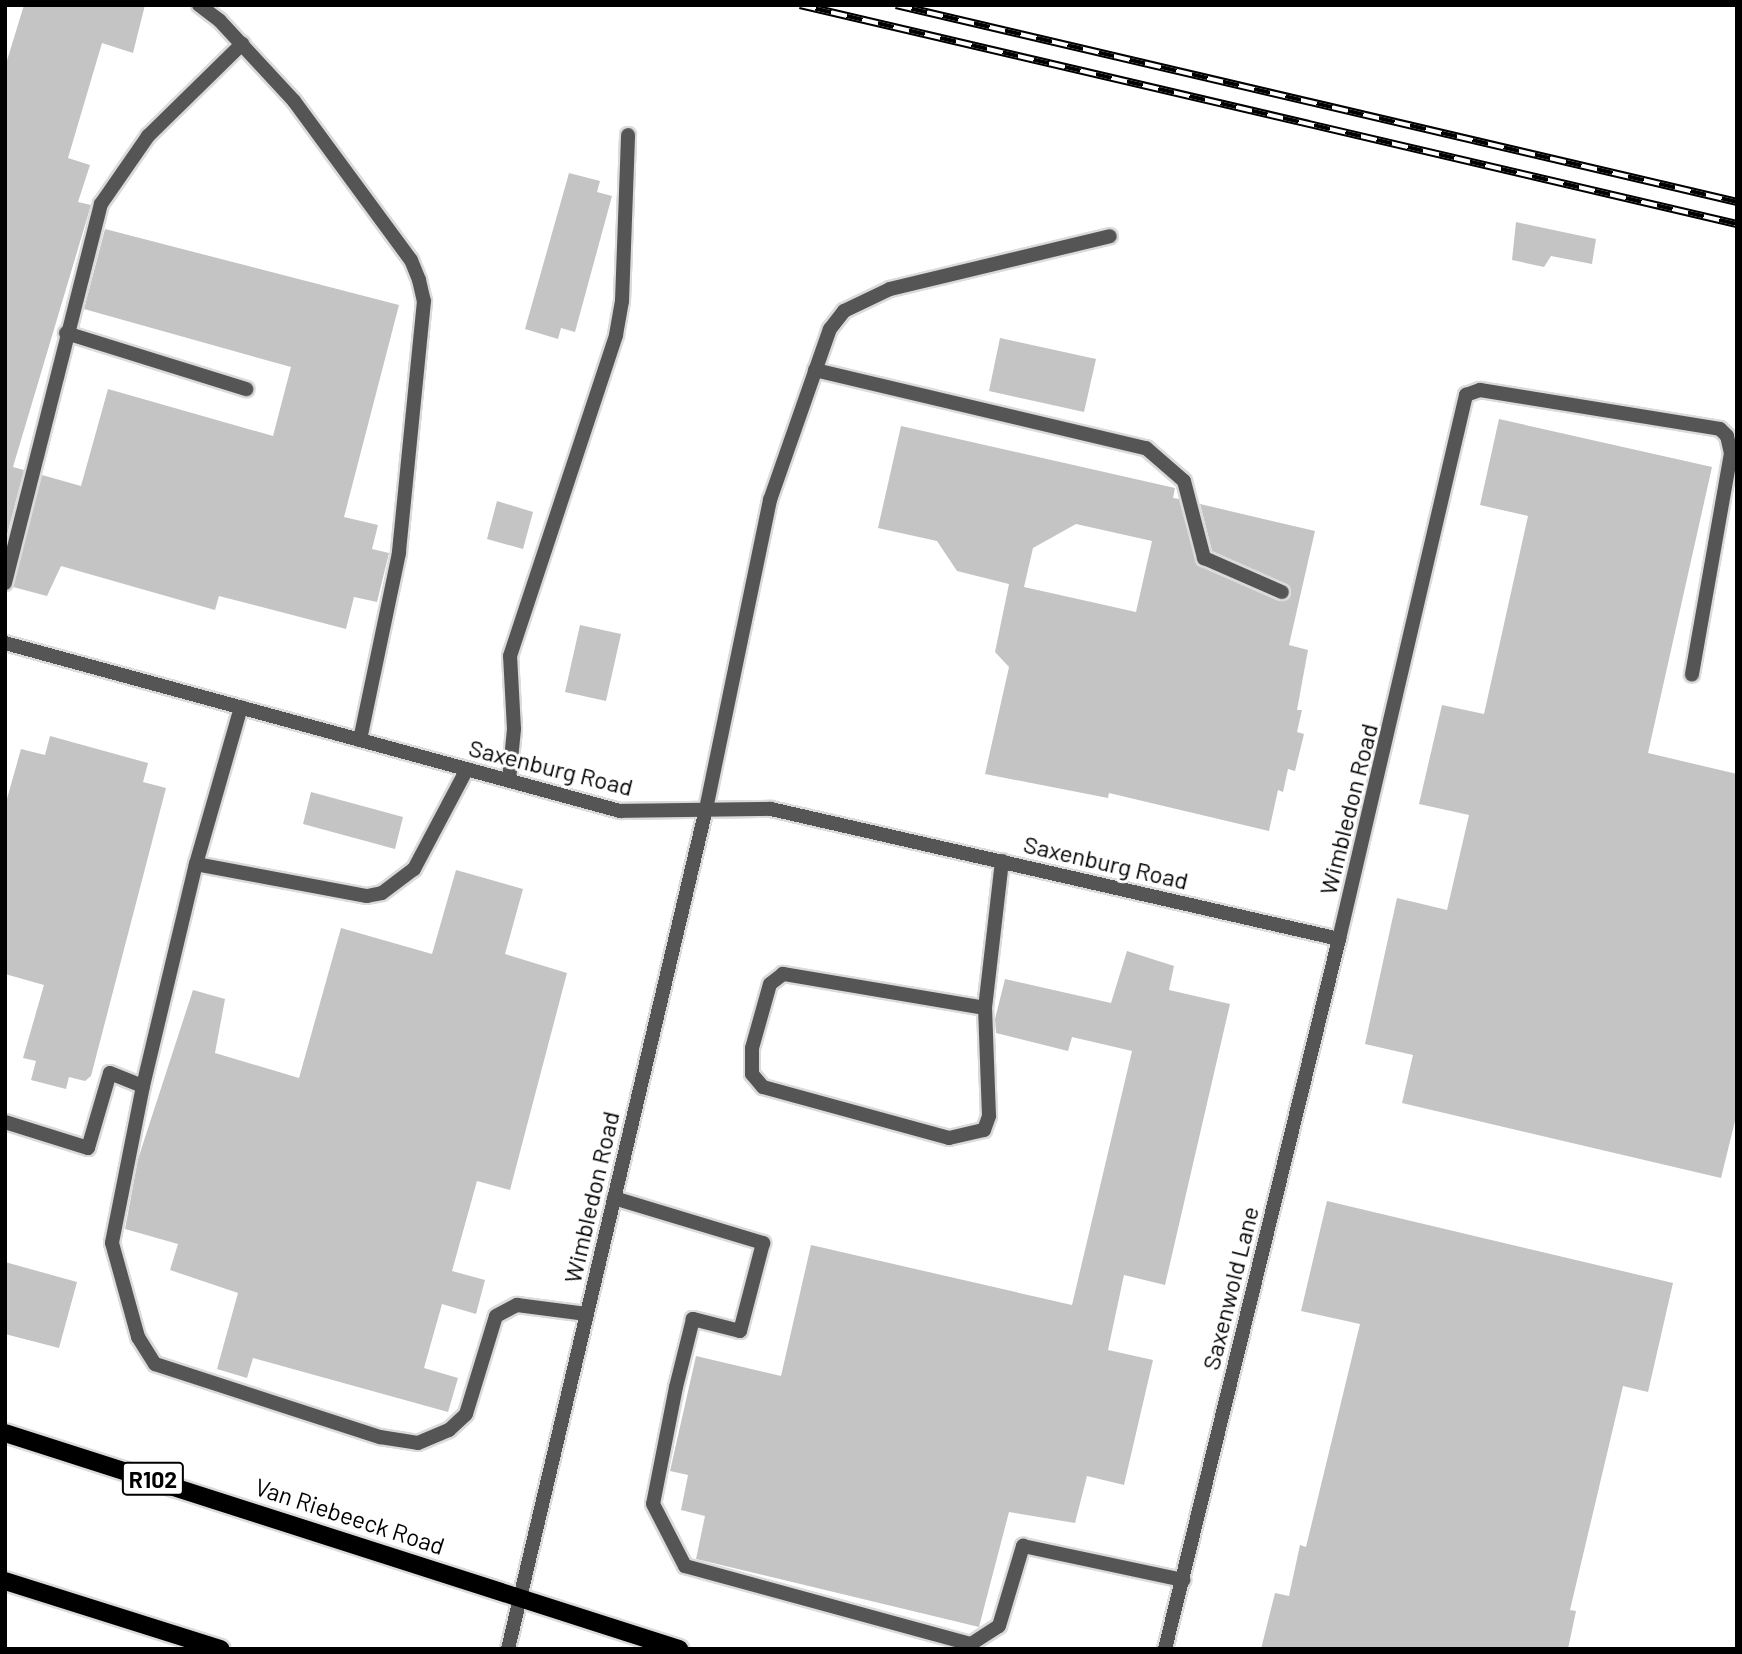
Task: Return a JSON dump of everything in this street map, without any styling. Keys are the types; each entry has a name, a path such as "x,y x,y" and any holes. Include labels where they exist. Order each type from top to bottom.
{"main road":[{"name":"Van Riebeeck Road","path":"5,1433 520,1595 679,1649"},
{"path":"5,1581 221,1649"}],"street":[{"path":"199,5 242,44 294,102 411,260 424,301 399,553 360,740"},
{"path":"5,583 66,333 101,204 148,136 242,44"},
{"path":"509,780 514,729 510,656 616,335 622,301 628,135"},
{"name":"Wimbledon Road","path":"508,1649 706,809 770,500 830,329 844,311 890,289 1110,236"},
{"path":"66,333 246,389"},
{"path":"816,370 1153,451 1184,481 1205,558 1282,593"},
{"name":"Wimbledon Road","path":"1339,939 1400,690 1461,404 1480,390 1720,429 1727,436 1731,453 1692,675"},
{"name":"Saxenburg Road","path":"5,643 620,811 771,809 1339,939"},
{"path":"241,707 196,864 143,1086 112,1243 138,1336 155,1364 408,1443 449,1430 466,1414 496,1316 517,1305 586,1314"},
{"path":"196,864 367,896 382,893 414,869 467,769"},
{"path":"985,1007 783,974 770,984 752,1048 752,1074 763,1087 949,1138 977,1135 989,1116 985,1007 1002,861"},
{"name":"Saxenwold Lane","path":"1166,1649 1339,939"},
{"path":"5,1122 88,1148 110,1073 143,1086"},
{"path":"614,1198 763,1242 740,1331 693,1319 676,1387 653,1504 685,1566 971,1644 999,1626 1023,1546 1182,1580"}],"building":[{"path":"24,5 145,5 133,53 102,43 68,158 90,165 78,202 91,205 13,467 24,470 5,543 5,67"},
{"path":"569,173 600,181 597,192 612,196 575,332 561,328 558,339 525,329"},
{"path":"1516,222 1596,239 1592,264 1551,256 1544,267 1512,260"},
{"path":"105,229 399,305 344,517 378,525 372,549 389,553 377,602 354,597 346,629 219,596 215,610 61,566 47,596 13,587 42,475 81,486 108,389 273,436 291,367 84,309"},
{"path":"1000,338 1096,359 1084,412 989,391"},
{"path":"1499,419 1712,467 1648,753 1737,774 1737,1113 1721,1178 1402,1103 1413,1055 1365,1044 1397,898 1447,910 1469,815 1419,804 1442,705 1484,714 1528,516 1480,505"},
{"path":"901,426 1175,488 1173,498 1179,499 1197,565 1279,601 1291,595 1286,584 1212,551 1200,504 1315,531 1289,645 1308,650 1297,710 1302,710 1297,732 1304,734 1295,771 1288,769 1283,792 1278,790 1269,831 1109,793 1108,798 985,774 1009,667 995,652 1009,584 957,571 937,541 878,528","holes":["1076,524 1152,541 1136,612 1024,587 1033,548"]},
{"path":"497,501 533,512 523,549 487,539"},
{"path":"580,625 621,634 606,701 565,692"},
{"path":"50,736 148,763 143,782 166,788 91,1076 85,1081 69,1077 66,1089 31,1080 36,1061 23,1058 44,985 5,974 5,806 21,749 45,755"},
{"path":"311,792 403,817 395,849 303,824"},
{"path":"456,870 523,889 505,954 567,973 510,1190 477,1181 452,1271 485,1280 476,1314 442,1304 424,1368 458,1378 448,1412 253,1358 247,1378 217,1369 238,1293 170,1270 178,1244 125,1229 138,1159 193,990 225,999 215,1053 299,1078 341,928 432,954"},
{"path":"1127,951 1174,966 1169,990 1230,1004 1165,1285 1124,1275 1108,1350 1153,1360 1124,1485 1087,1476 1075,1523 1009,1512 979,1627 696,1559 705,1516 681,1510 688,1475 670,1471 696,1356 781,1376 811,1245 1072,1305 1132,1051 1072,1037 1068,1051 996,1033 995,1019 1005,979 1111,1003"},
{"path":"1327,1201 1673,1283 1648,1392 1623,1386 1570,1610 1576,1611 1568,1649 1261,1649 1275,1593 1289,1596 1300,1545 1306,1547 1360,1324 1301,1311"},
{"path":"5,1262 77,1282 59,1348 5,1334"}],"railway":[{"path":"800,5 1737,224"},
{"path":"896,5 1737,202"}]}
